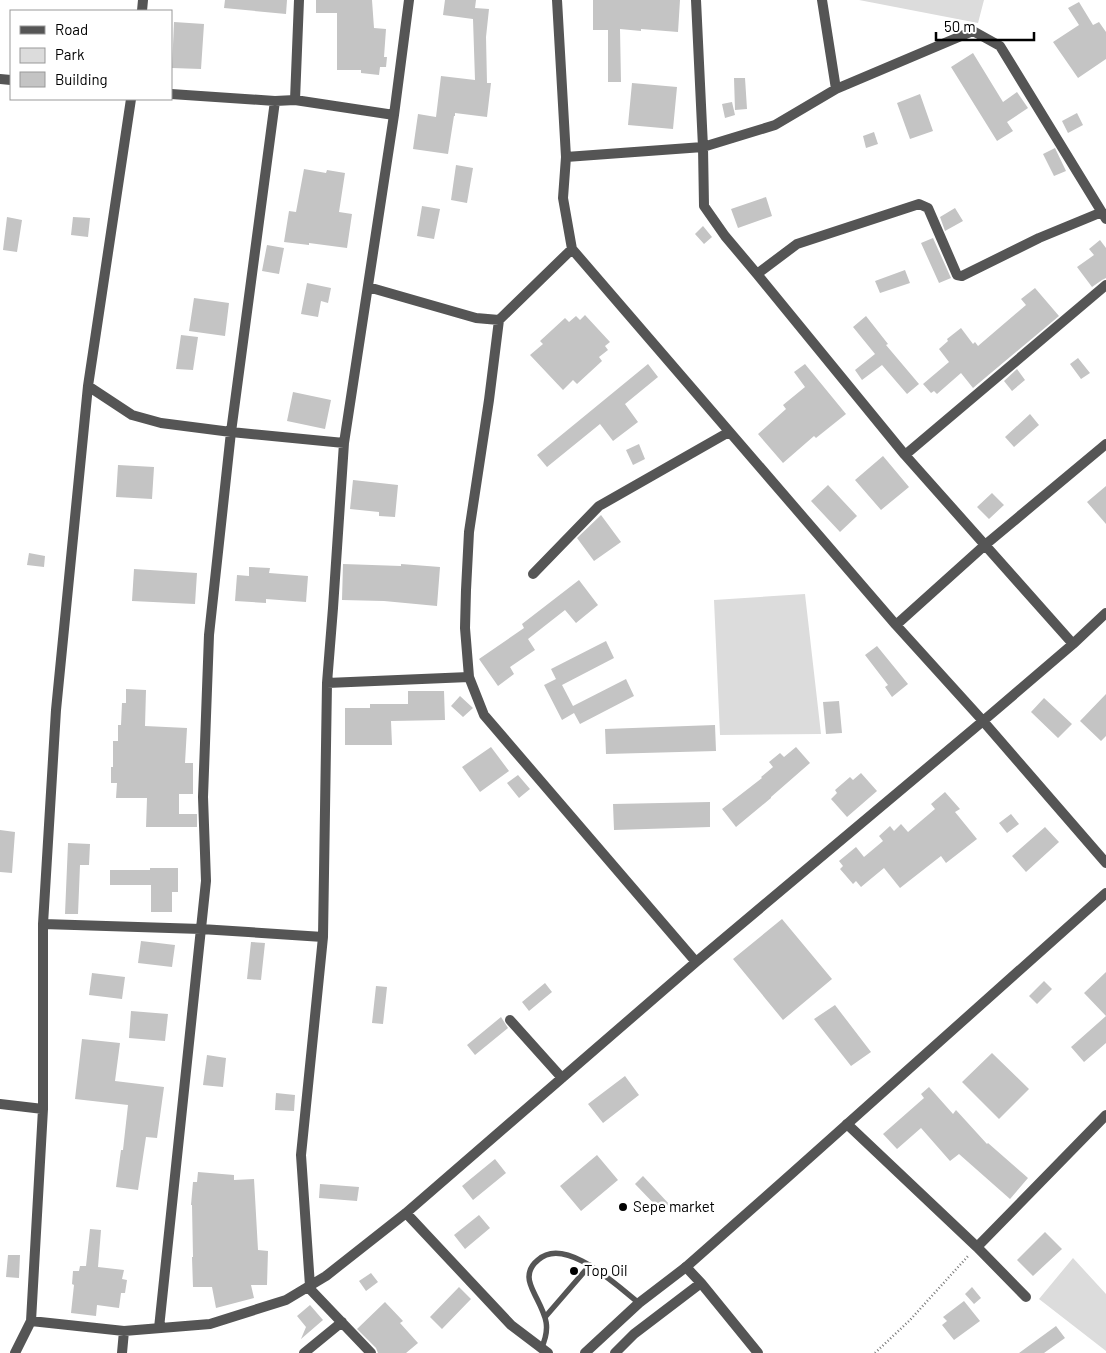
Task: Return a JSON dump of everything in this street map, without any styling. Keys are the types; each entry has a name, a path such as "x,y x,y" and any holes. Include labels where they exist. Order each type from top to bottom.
{"street":[{"path":"296,100 299,0"},
{"path":"371,1353 309,1286 301,1155 323,937 327,683 334,608 344,443 394,115 409,0"},
{"path":"557,0 566,157 563,198 572,249 896,626 983,721 1106,862"},
{"path":"696,0 704,206 724,236 905,455 1072,644"},
{"path":"822,0 836,89"},
{"path":"566,157 702,147 775,125 836,89 973,31 1000,46 1104,215 1039,238 962,276 956,274 928,208 919,204 796,244 757,274"},
{"path":"172,94 275,101 296,100 394,115"},
{"path":"15,1353 31,1321 43,1109 43,924 56,710 88,386 131,100"},
{"path":"159,1328 206,882 203,797 209,635 231,432 275,101"},
{"path":"572,249 499,320 469,532 465,628 469,677 484,715 696,962"},
{"path":"905,455 1106,285"},
{"path":"368,287 476,318 499,320"},
{"path":"88,386 132,415 161,422 231,432 344,443"},
{"path":"533,574 599,506 729,432"},
{"path":"896,626 985,545 1106,444"},
{"path":"31,1321 124,1331 210,1324 286,1300 326,1276 406,1213 696,962 983,721 1106,613"},
{"path":"327,683 469,677"},
{"path":"585,1353 639,1303 686,1267 1106,893"},
{"path":"43,924 201,929 323,937"},
{"path":"510,1020 562,1078"},
{"path":"0,1104 43,1109"},
{"path":"977,1247 1106,1115"},
{"path":"847,1124 977,1247 1026,1297"},
{"path":"406,1213 511,1325 544,1351"},
{"path":"686,1267 758,1353"},
{"path":"615,1353 634,1334 701,1283"},
{"path":"304,1353 342,1322"},
{"path":"122,1353 124,1331"}],"lane":[{"path":"544,1351 547,1326 546,1316 533,1291 529,1278 531,1268 544,1255 558,1253 576,1257 590,1265 639,1303"},
{"path":"546,1316 590,1265"}],"path":[{"path":"875,1353 910,1320 977,1247"}],"green space":[{"path":"859,0 984,0 978,23"},
{"path":"805,594 821,734 720,735 714,600"},
{"path":"1073,1258 1106,1294 1106,1351 1039,1299"}],"building":[{"path":"225,0 287,0 286,14 224,8"},
{"path":"316,0 372,0 374,28 386,29 384,57 387,57 386,67 380,67 379,75 361,73 361,70 337,70 337,13 316,13"},
{"path":"445,0 476,0 475,8 489,9 486,37 487,83 491,83 487,117 455,113 448,154 413,149 418,114 436,117 441,76 475,80 473,19 443,15"},
{"path":"593,0 680,0 678,32 620,29 621,82 608,82 608,30 593,30"},
{"path":"1079,2 1093,25 1099,22 1106,32 1106,59 1078,78 1053,42 1079,25 1068,8"},
{"path":"174,22 204,24 201,69 172,68"},
{"path":"973,53 1003,102 1017,92 1028,108 1007,122 1013,131 997,141 951,67"},
{"path":"734,78 745,78 747,109 735,110"},
{"path":"632,83 677,87 673,129 628,125"},
{"path":"920,94 933,131 910,139 897,103"},
{"path":"732,102 735,115 725,118 722,104"},
{"path":"1077,113 1083,125 1068,133 1062,121"},
{"path":"874,132 878,144 866,148 863,136"},
{"path":"1055,148 1066,171 1054,176 1043,154"},
{"path":"456,165 473,168 467,203 451,200"},
{"path":"304,169 326,173 327,170 345,173 339,212 352,214 347,248 284,242 289,211 296,212"},
{"path":"766,197 772,216 738,228 731,209"},
{"path":"422,206 440,209 434,239 417,236"},
{"path":"955,208 963,221 945,231 940,217"},
{"path":"7,217 22,220 17,252 3,250"},
{"path":"73,217 90,218 88,237 71,235"},
{"path":"703,226 712,237 704,244 695,234"},
{"path":"933,238 951,278 939,283 921,243"},
{"path":"1100,240 1106,248 1106,278 1092,287 1077,267 1094,255 1089,249"},
{"path":"267,245 284,248 279,274 262,271"},
{"path":"905,270 910,283 880,293 875,281"},
{"path":"307,283 331,288 328,303 321,301 318,317 301,314"},
{"path":"1035,288 1059,316 973,388 961,373 937,394 934,391 931,393 923,384 949,362 939,349 948,341 947,339 961,328 973,344 975,342 978,346 1026,305 1021,299"},
{"path":"194,298 229,303 225,336 189,331"},
{"path":"585,315 610,342 605,346 608,350 599,357 602,361 577,384 573,380 563,390 530,355 543,344 540,341 565,318 569,322 576,316 580,320"},
{"path":"866,316 888,344 886,345 919,384 907,394 882,365 862,380 855,370 875,354 853,327"},
{"path":"181,335 198,337 193,370 176,369"},
{"path":"1078,358 1090,373 1081,379 1070,364"},
{"path":"648,364 658,377 625,404 638,422 613,441 600,424 547,467 537,455"},
{"path":"805,364 846,414 816,438 814,436 783,463 758,434 786,409 783,405 805,387 794,372"},
{"path":"1017,369 1025,380 1012,391 1004,381"},
{"path":"293,392 331,400 325,429 287,421"},
{"path":"1030,414 1039,425 1014,447 1005,437"},
{"path":"639,444 645,459 633,465 626,450"},
{"path":"883,456 909,487 881,510 855,480"},
{"path":"118,465 154,467 152,499 116,497"},
{"path":"353,480 398,485 395,517 379,516 379,512 350,509"},
{"path":"828,485 857,516 840,532 811,501"},
{"path":"1106,486 1106,524 1087,502"},
{"path":"992,493 1004,505 989,519 977,507"},
{"path":"601,515 621,542 594,561 577,538"},
{"path":"29,553 45,556 44,567 27,565"},
{"path":"343,564 401,566 401,564 440,567 437,606 384,601 342,600"},
{"path":"249,567 270,568 269,573 308,576 306,602 266,599 266,603 235,601 237,575 249,576"},
{"path":"134,569 197,573 195,604 132,601"},
{"path":"579,580 598,605 576,623 565,610 528,639 535,650 510,667 514,674 498,686 479,659 524,628 522,624"},
{"path":"606,641 614,658 562,685 573,706 626,679 634,696 580,724 574,713 562,720 544,685 556,679 551,669"},
{"path":"877,646 908,684 892,697 885,687 888,685 865,655"},
{"path":"126,689 146,690 145,726 187,728 185,763 193,763 193,794 179,794 179,814 197,814 197,827 146,827 147,798 116,798 117,783 111,783 113,741 118,741 118,725 121,725 122,703 126,703"},
{"path":"408,691 444,691 445,720 391,721 392,745 345,745 345,708 370,708 370,704 408,704"},
{"path":"1106,694 1106,736 1101,741 1080,721"},
{"path":"460,696 473,708 463,717 451,706"},
{"path":"1044,698 1072,724 1058,738 1031,712"},
{"path":"839,701 842,733 826,734 823,702"},
{"path":"715,725 716,751 606,754 605,729"},
{"path":"491,747 509,771 480,792 462,767"},
{"path":"796,747 810,763 736,827 722,809 773,767 769,762 780,753 784,757"},
{"path":"861,773 877,791 847,817 831,799 837,793 835,790 850,777 853,780"},
{"path":"518,775 530,789 519,798 507,783"},
{"path":"945,792 960,809 955,812 977,839 946,863 941,856 900,888 884,868 861,887 856,881 853,884 840,869 843,866 839,861 856,847 864,857 883,841 879,836 890,826 894,831 901,824 908,832 935,809 931,804"},
{"path":"710,802 710,827 614,830 613,804"},
{"path":"1011,814 1019,824 1007,833 999,823"},
{"path":"1045,827 1059,842 1026,872 1012,856"},
{"path":"0,830 15,832 12,873 0,872"},
{"path":"68,843 90,844 89,865 80,865 78,914 65,914"},
{"path":"150,868 178,868 178,892 172,892 172,912 151,912 151,885 110,885 110,870 150,870"},
{"path":"782,919 832,979 783,1020 733,959"},
{"path":"141,941 175,945 172,967 138,963"},
{"path":"251,942 265,943 261,980 247,979"},
{"path":"1106,972 1106,1016 1084,993"},
{"path":"92,973 125,977 122,999 89,995"},
{"path":"1044,981 1052,989 1037,1004 1029,996"},
{"path":"545,983 552,992 529,1011 522,1002"},
{"path":"376,986 387,987 383,1024 372,1023"},
{"path":"835,1005 871,1052 851,1066 814,1019"},
{"path":"131,1011 168,1014 165,1041 129,1038"},
{"path":"1106,1016 1106,1043 1084,1062 1071,1047"},
{"path":"501,1017 508,1028 475,1055 467,1045"},
{"path":"82,1039 120,1043 115,1081 164,1087 157,1138 146,1137 138,1190 116,1187 121,1150 123,1150 128,1105 75,1099"},
{"path":"992,1053 1029,1089 999,1119 962,1082"},
{"path":"207,1055 226,1058 223,1087 203,1085"},
{"path":"625,1076 639,1095 603,1123 588,1104"},
{"path":"929,1087 953,1114 956,1110 987,1144 1028,1178 1010,1199 959,1154 950,1161 921,1128 897,1149 883,1134 924,1098 921,1094"},
{"path":"276,1093 295,1095 294,1111 275,1110"},
{"path":"597,1155 618,1180 581,1211 560,1186"},
{"path":"495,1159 506,1173 473,1200 462,1186"},
{"path":"198,1172 234,1175 234,1180 254,1179 258,1250 268,1251 267,1285 251,1285 254,1298 216,1308 212,1287 193,1287 191,1205 193,1182 197,1182"},
{"path":"643,1176 669,1204 661,1211 635,1184"},
{"path":"320,1184 359,1187 357,1201 319,1198"},
{"path":"479,1215 490,1228 465,1249 454,1235"},
{"path":"90,1229 101,1230 98,1267 124,1270 122,1279 127,1280 125,1293 121,1293 119,1308 97,1305 96,1316 71,1313 74,1285 72,1284 73,1271 79,1271 80,1266 86,1266"},
{"path":"1045,1232 1062,1249 1033,1276 1017,1260"},
{"path":"8,1255 20,1255 19,1278 6,1277"},
{"path":"371,1273 378,1282 366,1291 359,1281"},
{"path":"459,1287 471,1299 442,1329 430,1317"},
{"path":"972,1287 981,1298 974,1304 965,1294"},
{"path":"964,1301 980,1321 954,1340 942,1325 947,1321 943,1317"},
{"path":"385,1302 403,1321 400,1323 418,1343 406,1353 378,1353 376,1348 357,1329"},
{"path":"310,1305 323,1320 301,1339 306,1327 297,1316"},
{"path":"1056,1326 1065,1338 1044,1353 1019,1353"}],"place":[{"name":"Sepe market","path":"623,1207"},
{"name":"Top Oil","path":"574,1271"}]}
